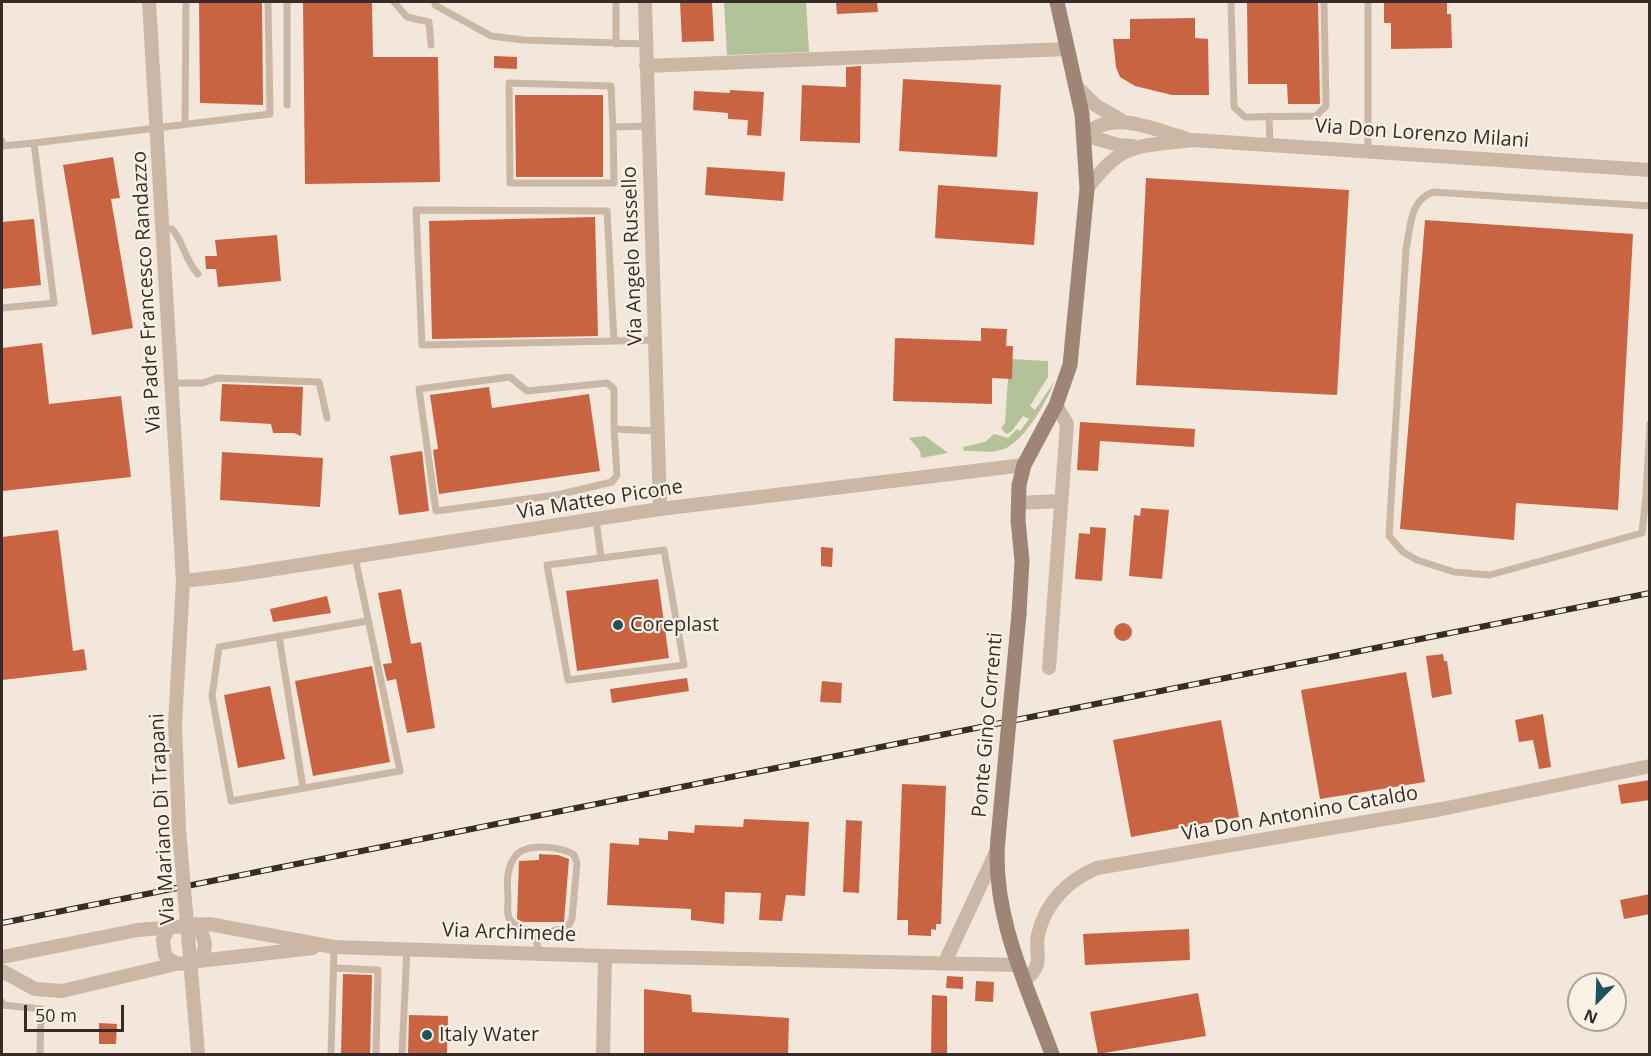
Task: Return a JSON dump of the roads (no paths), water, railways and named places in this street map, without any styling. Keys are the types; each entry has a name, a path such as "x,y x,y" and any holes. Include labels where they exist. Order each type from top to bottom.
{"street":[{"name":"Via Padre Francesco Randazzo","path":"149,2 183,580"},
{"name":"Via Angelo Russello","path":"645,2 660,509"},
{"path":"1057,2 1078,88 1084,135 1087,189 1070,365 1056,405 1024,465 1018,502 1061,501"},
{"path":"646,66 1067,49"},
{"path":"1078,88 1110,116 1192,140"},
{"path":"1084,135 1096,124 1108,121 1125,122"},
{"path":"1084,135 1118,145 1138,147 1192,140"},
{"name":"Via Don Lorenzo Milani","path":"1192,140 1650,170"},
{"path":"1087,189 1109,160 1138,147"},
{"path":"1049,668 1067,424 1056,405"},
{"name":"Via Matteo Picone","path":"183,580 355,557 660,509 1024,465"},
{"name":"Ponte Gino Correnti","path":"998,845 1019,614 1022,561 1018,502"},
{"name":"Via Mariano Di Trapani","path":"183,580 175,724 179,830 198,1048"},
{"name":"Via Don Antonino Cataldo","path":"1025,980 1035,971 1039,961 1038,936 1047,908 1081,875 1098,868 1442,809 1650,766"},
{"path":"944,964 998,845"},
{"path":"998,845 999,892 1005,924 1052,1054"},
{"path":"196,924 205,940 204,955 199,960"},
{"name":"Via Archimede","path":"2,957 144,929 196,924 231,927 334,947 605,956 1019,965"},
{"path":"166,959 162,940 169,926"},
{"path":"144,929 166,959"},
{"path":"2,971 35,989 62,991 166,959 199,960 334,947"},
{"path":"603,1054 605,956"}],"lane":[{"path":"185,123 186,2"},
{"path":"2,141 2,146 34,143 156,126 270,114 268,2"},
{"path":"287,2 287,105"},
{"path":"394,2 407,16 429,22 430,45"},
{"path":"435,2 435,5 491,36 646,44"},
{"path":"616,2 616,44"},
{"path":"1231,2 1234,107 1245,117 1316,116 1326,106 1324,2"},
{"path":"1368,2 1368,152"},
{"path":"509,83 611,86 613,127 614,183 510,183 509,83"},
{"path":"1269,116 1270,145"},
{"path":"613,127 648,126"},
{"path":"2,308 54,303 34,143"},
{"path":"1650,206 1433,192 1422,196 1415,204 1406,249 1389,536 1403,552 1417,560 1454,572 1490,575 1642,533 1648,496 1650,424"},
{"path":"614,341 607,211 416,210 422,345 614,341 655,339"},
{"path":"162,228 172,229 177,234 188,264 198,274"},
{"path":"510,377 527,391 607,383 614,389 614,429 617,476 612,482 557,495 436,511 419,389 510,377"},
{"path":"172,383 203,383 217,378 319,382 327,418"},
{"path":"614,429 658,431"},
{"path":"596,519 601,558"},
{"path":"664,550 684,665 568,680 547,565 601,558 664,550"},
{"path":"355,557 400,771 231,801 212,696 219,647 367,621"},
{"path":"279,636 303,788"},
{"path":"538,935 568,927 572,919 577,863 574,855 566,850 540,847 523,851 515,855 510,865 507,879 508,917 517,926 536,932 538,953"},
{"path":"331,1054 334,947"},
{"path":"402,1054 407,950"},
{"path":"334,968 378,970 376,1054"},
{"path":"2,1002 3,1005 41,1009 40,1054"}],"railway":[{"path":"2,923 1650,593"}],"place":[{"name":"Coreplast","path":"618,625"},
{"name":"Italy Water","path":"427,1035"}]}
